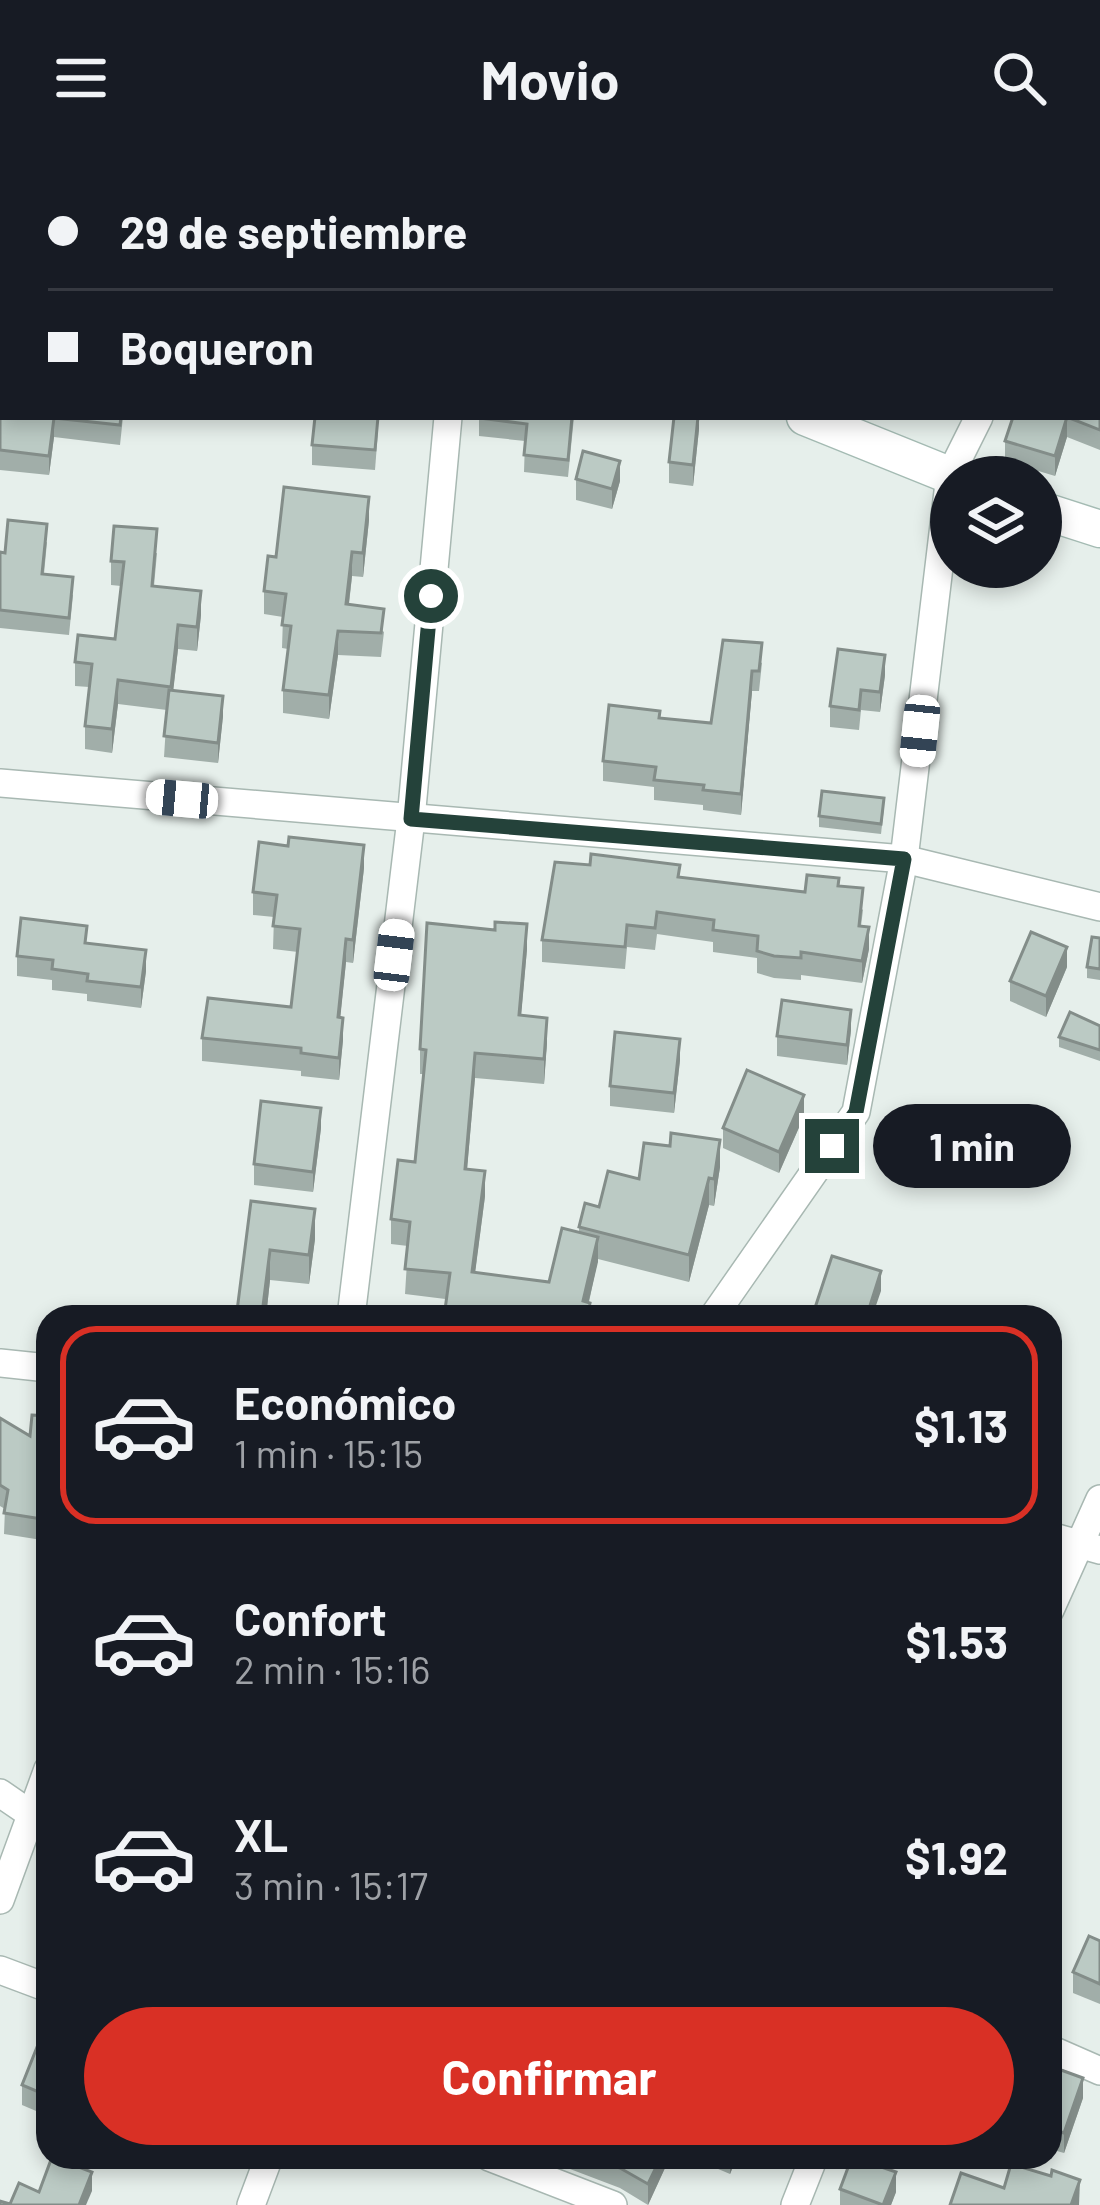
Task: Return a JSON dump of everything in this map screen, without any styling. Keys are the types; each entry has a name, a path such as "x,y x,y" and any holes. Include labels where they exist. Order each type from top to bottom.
{"street":[{"path":"351,1305 411,819 448,420"},
{"path":"812,420 930,467"},
{"path":"961,456 978,420"},
{"path":"1062,517 1100,529"},
{"path":"721,1305 856,1112 904,859 938,588"},
{"path":"0,783 904,859 1100,907"},
{"path":"0,1363 36,1367"},
{"path":"1062,1591 1090,1547 1100,1499"},
{"path":"0,1793 29,1814"},
{"path":"0,1900 36,1797"},
{"path":"0,1970 36,1984"},
{"path":"1062,2054 1100,2071"},
{"path":"251,2205 264,2169"},
{"path":"520,2169 613,2205"},
{"path":"795,2205 809,2169"}],"building":[{"path":"0,420 54,420 49,456 0,450"},
{"path":"73,420 121,420 120,425"},
{"path":"315,420 378,420 375,450 312,445"},
{"path":"495,420 572,420 568,460 524,455 527,424"},
{"path":"674,420 698,420 693,465 669,462"},
{"path":"1012,420 1066,420 1055,456 1005,441"},
{"path":"1075,420 1100,420 1100,430"},
{"path":"583,451 620,461 612,489 576,479"},
{"path":"284,487 369,497 363,553 352,552 346,604 384,609 381,633 338,631 329,695 283,690 291,626 282,625 286,594 264,591 268,556 276,557"},
{"path":"8,520 47,524 42,574 73,577 69,618 0,610 0,552 5,553"},
{"path":"114,526 157,529 152,586 201,591 197,627 178,625 171,687 118,680 112,729 85,726 92,664 75,662 78,635 115,639 124,562 111,561"},
{"path":"723,640 762,643 759,671 752,671 741,794 654,780 656,767 603,761 609,705 660,711 659,718 711,723"},
{"path":"838,649 885,655 880,692 861,690 859,710 830,706"},
{"path":"169,690 223,696 218,743 164,736"},
{"path":"822,791 884,798 881,824 819,816"},
{"path":"289,837 364,845 353,940 346,939 339,1058 301,1053 301,1048 202,1038 208,998 291,1007 300,929 273,926 277,895 253,892 259,842 288,846"},
{"path":"591,854 680,865 678,877 805,892 807,875 839,878 838,886 863,888 859,926 869,927 862,961 801,952 801,958 774,956 757,951 758,936 713,930 714,920 657,912 655,928 627,925 625,947 542,940 555,862 590,865"},
{"path":"21,918 87,926 85,943 146,950 141,987 87,981 88,974 52,969 53,960 17,956"},
{"path":"495,922 527,924 519,1015 547,1018 544,1059 475,1053 465,1169 485,1171 472,1272 549,1282 562,1228 598,1237 583,1301 590,1305 446,1305 450,1273 405,1269 410,1222 391,1219 398,1160 415,1162 426,1050 420,1049 427,923 495,930"},
{"path":"1031,932 1067,947 1046,996 1010,981"},
{"path":"1092,937 1100,938 1100,969 1087,967"},
{"path":"782,1000 851,1010 847,1045 777,1036"},
{"path":"1070,1012 1100,1026 1100,1050 1059,1037"},
{"path":"615,1032 680,1039 674,1093 610,1086"},
{"path":"747,1070 804,1095 779,1152 723,1128"},
{"path":"261,1101 321,1108 313,1172 254,1164"},
{"path":"671,1133 720,1140 714,1179 709,1178 689,1255 579,1227 585,1203 599,1207 608,1171 639,1179 644,1143 670,1146"},
{"path":"251,1201 315,1209 309,1255 270,1250 263,1305 238,1305"},
{"path":"832,1256 881,1271 870,1305 816,1305"},
{"path":"32,1415 36,1415 36,1518 4,1513 8,1490 0,1485 0,1418 30,1436"},
{"path":"1089,1936 1100,1941 1100,1984 1073,1972"},
{"path":"36,2050 36,2091 22,2085"},
{"path":"1062,2070 1083,2078 1062,2132"},
{"path":"48,2169 92,2172 79,2205 0,2205 0,2201 10,2204 19,2183 39,2192"},
{"path":"622,2169 655,2169 648,2184"},
{"path":"848,2169 896,2172 883,2205 840,2189"},
{"path":"1010,2169 1051,2176 1052,2170 1080,2180 1071,2205 950,2205 961,2173 1004,2188"}],"route":[{"path":"431,596 411,819 904,859 856,1112 832,1146"}]}
